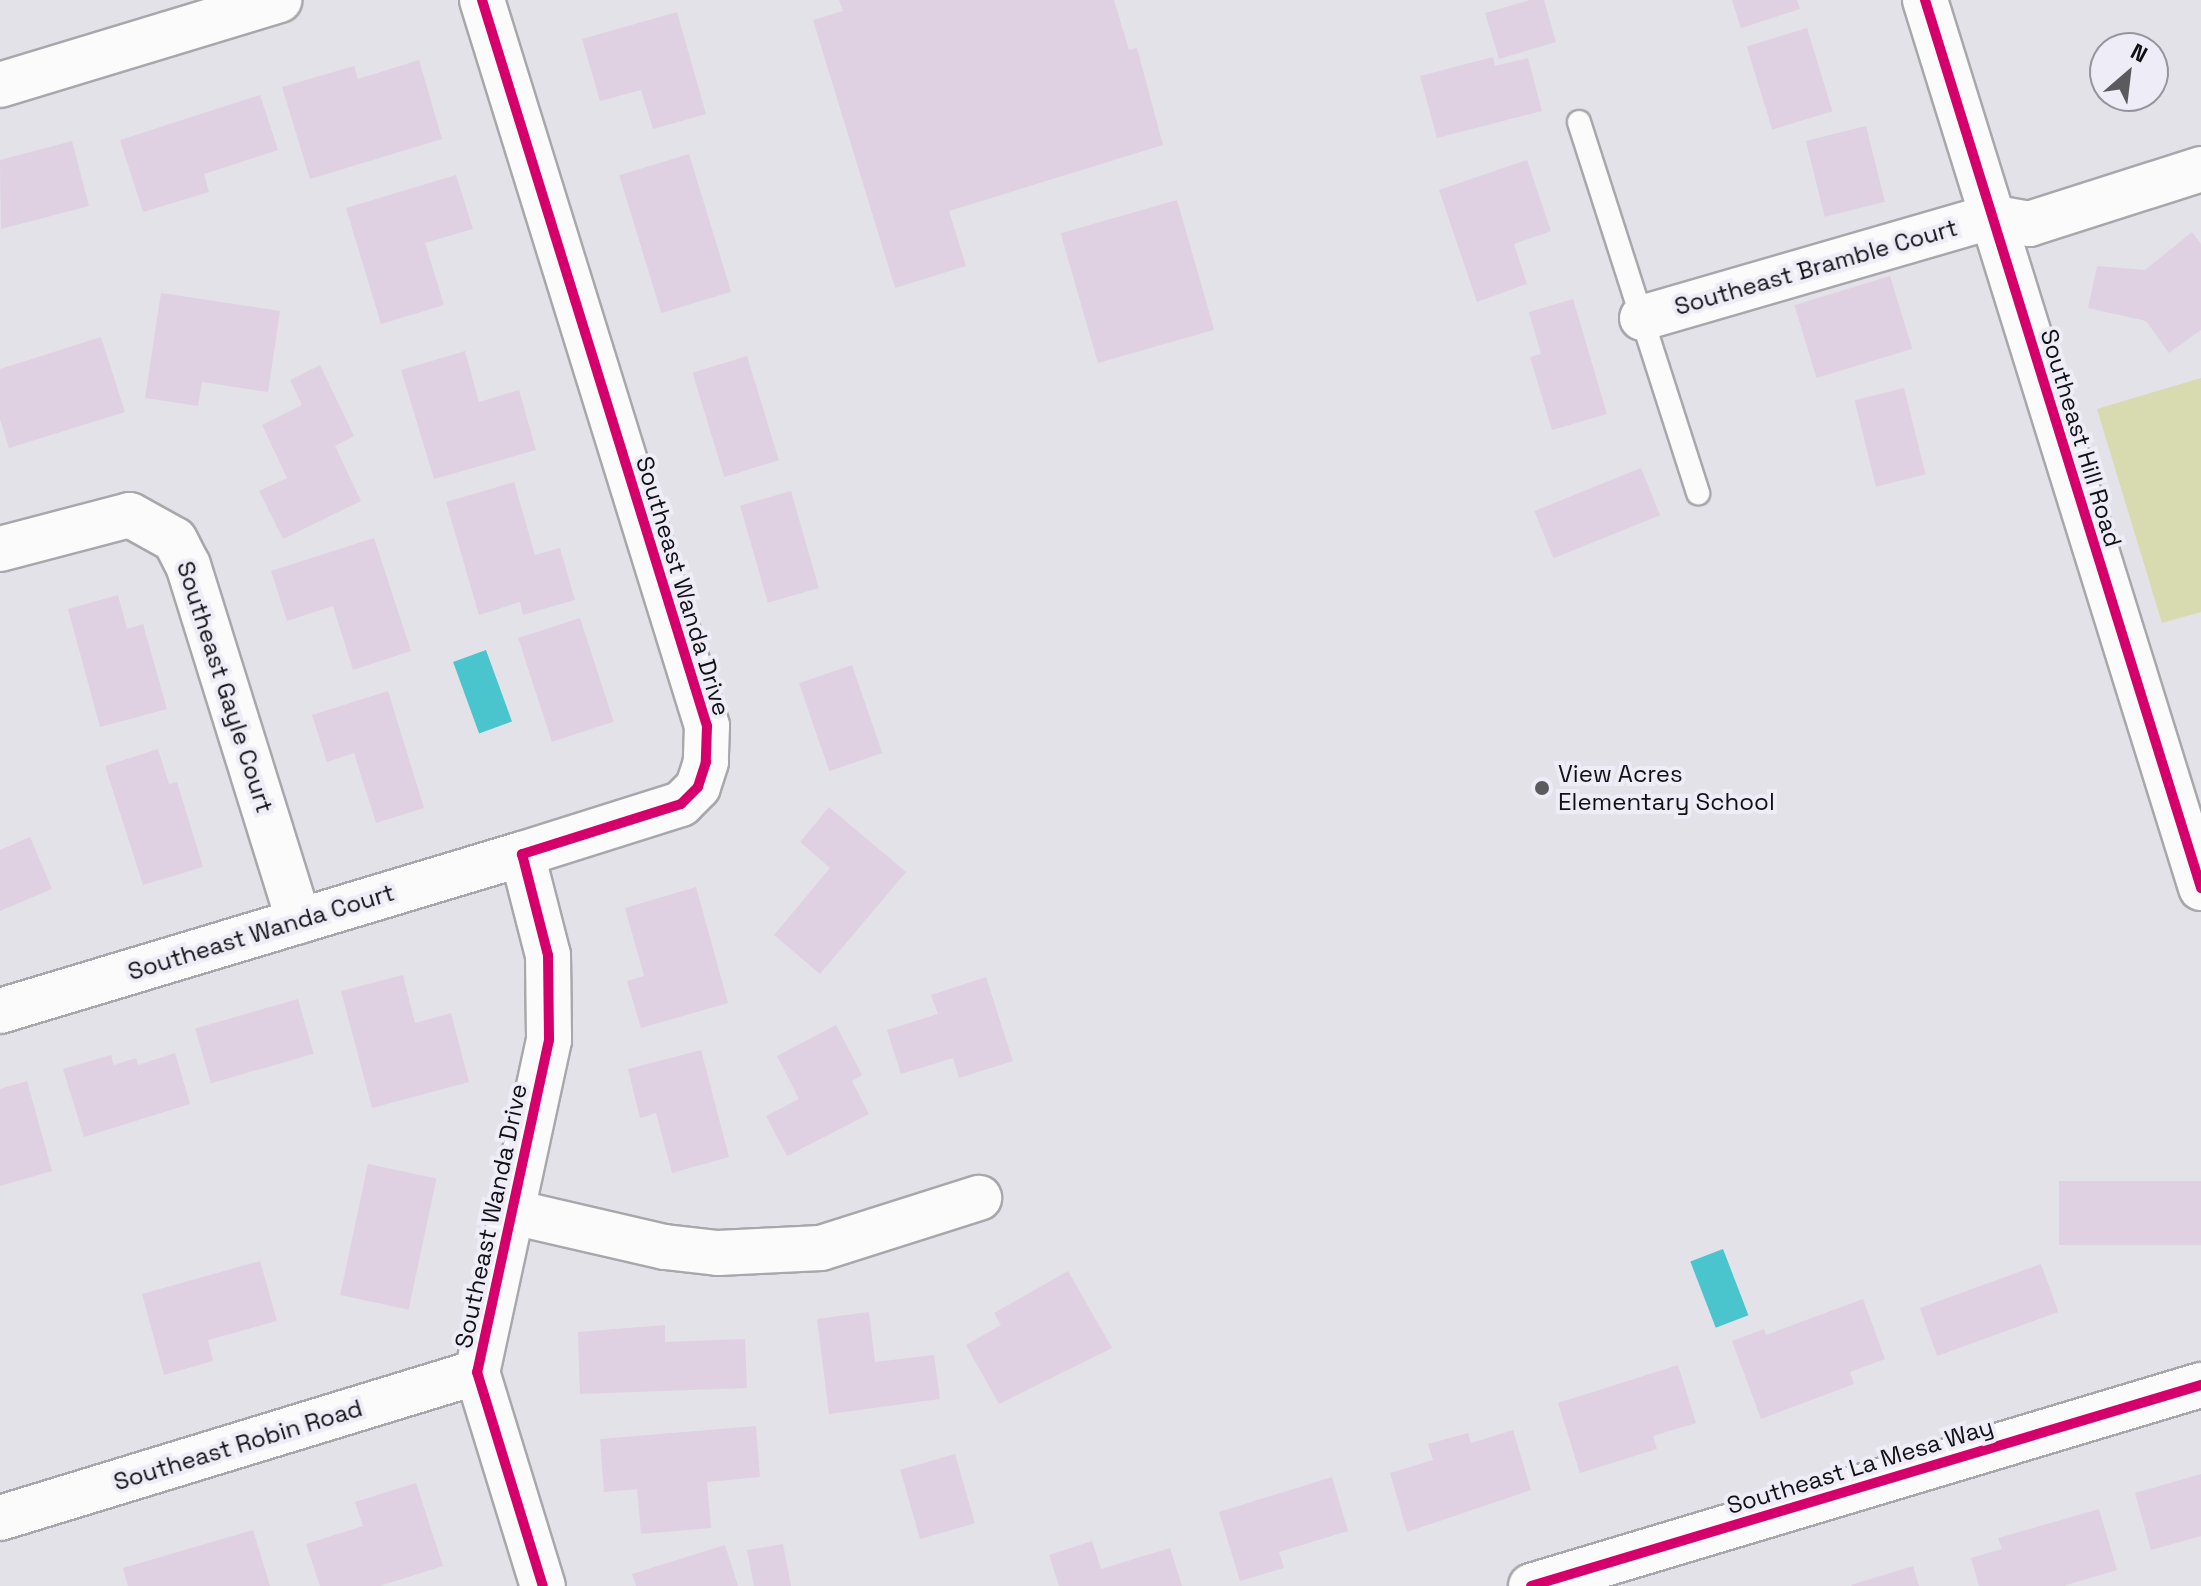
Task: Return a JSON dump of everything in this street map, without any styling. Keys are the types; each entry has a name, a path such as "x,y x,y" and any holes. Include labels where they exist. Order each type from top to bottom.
{"street":[{"path":"0,85 279,0"},
{"name":"Southeast Wanda Drive","path":"482,0 707,726 706,762 698,787 681,804 522,854 539,912 552,999 537,1106 477,1372 543,1586"},
{"name":"Southeast Hill Road","path":"1925,0 1990,217 2199,871"},
{"path":"1990,217 2029,224 2201,169"},
{"name":"Southeast Bramble Court","path":"1642,318 1990,217"},
{"name":"Southeast Gayle Court","path":"0,549 130,515 175,540 188,565 299,921"},
{"name":"Southeast Wanda Court","path":"0,1011 522,854"},
{"path":"513,1212 665,1247 743,1252 821,1248 979,1198"},
{"name":"Southeast Robin Road","path":"0,1518 477,1372"},
{"name":"Southeast La Mesa Way","path":"1531,1586 2201,1385"}],"lane":[{"path":"1579,122 1698,493"}],"green space":[{"path":"2201,378 2201,612 2162,623 2097,409"}],"water":[{"path":"486,650 512,721 479,733 453,662"},
{"path":"1723,1249 1748,1315 1716,1328 1690,1262"}],"building":[{"path":"839,0 1114,0 1129,50 1137,48 1163,145 949,211 966,266 895,288 813,20 843,11"},
{"path":"1530,0 1544,0 1556,42 1499,59 1485,13"},
{"path":"1732,0 1797,0 1800,9 1741,28"},
{"path":"677,12 706,114 653,129 641,90 600,101 582,39"},
{"path":"1807,28 1832,111 1772,130 1747,46"},
{"path":"1493,57 1495,66 1528,58 1542,111 1437,138 1420,76"},
{"path":"419,60 442,139 310,179 282,87 354,66 358,79"},
{"path":"260,95 278,150 204,174 209,192 143,212 120,140"},
{"path":"1866,126 1885,202 1825,217 1806,141"},
{"path":"72,141 89,206 1,229 0,160"},
{"path":"689,154 731,292 661,313 619,175"},
{"path":"1527,160 1551,231 1514,244 1527,284 1477,302 1439,190"},
{"path":"456,175 473,229 425,243 444,305 381,324 346,208"},
{"path":"1177,200 1214,330 1098,363 1061,233"},
{"path":"2192,232 2201,244 2201,330 2169,353 2146,321 2088,308 2097,266 2145,270"},
{"path":"1890,276 1912,349 1817,378 1794,305"},
{"path":"161,293 280,311 268,392 202,382 198,406 145,398"},
{"path":"1573,299 1607,414 1552,430 1530,357 1541,354 1529,312"},
{"path":"101,337 125,412 9,448 0,419 0,369"},
{"path":"465,351 479,402 519,390 536,450 434,479 401,370"},
{"path":"747,356 779,460 724,477 692,373"},
{"path":"320,365 354,436 335,446 361,501 283,539 259,491 287,478 262,425 302,405 290,380"},
{"path":"1904,388 1926,474 1876,487 1855,400"},
{"path":"1641,468 1660,515 1553,558 1534,511"},
{"path":"514,482 535,555 560,548 575,600 523,615 520,602 479,615 446,502"},
{"path":"791,491 819,588 768,603 740,506"},
{"path":"374,538 411,651 353,670 333,606 287,621 271,571"},
{"path":"118,595 127,629 143,624 167,709 100,727 68,609"},
{"path":"580,618 614,722 552,742 518,638"},
{"path":"852,665 882,753 829,771 799,683"},
{"path":"388,691 424,808 376,823 354,753 327,762 312,715"},
{"path":"158,749 169,784 177,782 203,867 143,885 105,766"},
{"path":"829,807 906,872 820,974 774,935 830,868 800,842"},
{"path":"30,837 52,889 0,911 0,850"},
{"path":"696,887 728,1003 641,1028 627,981 644,976 625,908"},
{"path":"403,975 415,1023 451,1013 469,1082 372,1108 341,991"},
{"path":"986,977 1013,1061 959,1078 953,1058 901,1074 887,1030 938,1014 931,995"},
{"path":"298,999 314,1054 211,1083 195,1028"},
{"path":"836,1025 862,1075 852,1081 869,1114 787,1156 766,1116 799,1099 777,1056"},
{"path":"701,1050 729,1157 672,1173 656,1113 640,1118 628,1069"},
{"path":"175,1053 190,1104 84,1137 63,1069 111,1055 114,1065 136,1058 138,1065"},
{"path":"27,1081 52,1171 0,1186 0,1089"},
{"path":"368,1164 436,1179 409,1310 340,1295"},
{"path":"2059,1181 2201,1181 2201,1245 2059,1245"},
{"path":"260,1261 277,1321 208,1340 213,1361 164,1375 142,1294"},
{"path":"2041,1264 2058,1312 1937,1356 1920,1308"},
{"path":"1068,1271 1112,1348 999,1404 966,1345 1001,1325 994,1313"},
{"path":"1863,1299 1885,1359 1850,1372 1854,1384 1761,1419 1732,1341 1764,1329 1766,1335"},
{"path":"869,1312 875,1362 934,1355 940,1399 829,1414 817,1319"},
{"path":"665,1325 665,1342 745,1339 747,1388 580,1394 578,1332"},
{"path":"1678,1365 1696,1423 1653,1436 1657,1449 1580,1473 1558,1403"},
{"path":"756,1426 760,1477 707,1482 711,1528 641,1534 637,1489 604,1492 600,1439"},
{"path":"1513,1430 1531,1490 1407,1532 1390,1473 1433,1460 1428,1444 1468,1433 1471,1443"},
{"path":"955,1454 975,1523 920,1539 900,1470"},
{"path":"2201,1474 2201,1536 2151,1550 2135,1493"},
{"path":"1332,1477 1348,1531 1279,1552 1284,1568 1240,1581 1219,1512"},
{"path":"416,1483 443,1566 380,1586 320,1586 306,1544 363,1526 355,1502"},
{"path":"2099,1509 2117,1570 2063,1586 1979,1586 1971,1558 2002,1549 1998,1538"},
{"path":"253,1530 270,1586 128,1586 123,1568"},
{"path":"1092,1541 1101,1569 1170,1548 1182,1586 1059,1586 1049,1555"},
{"path":"783,1544 791,1586 754,1586 747,1550"},
{"path":"725,1545 738,1586 636,1586 632,1574"},
{"path":"1913,1566 1919,1586 1851,1585"}],"cycle path":[{"path":"482,0 707,726 706,762 698,787 681,804 522,854 548,955 549,1040 477,1372 543,1586"},
{"path":"1925,0 2201,888"},
{"path":"1531,1586 2201,1385"}],"place":[{"name":"View Acres Elementary School","path":"1542,788"}]}
